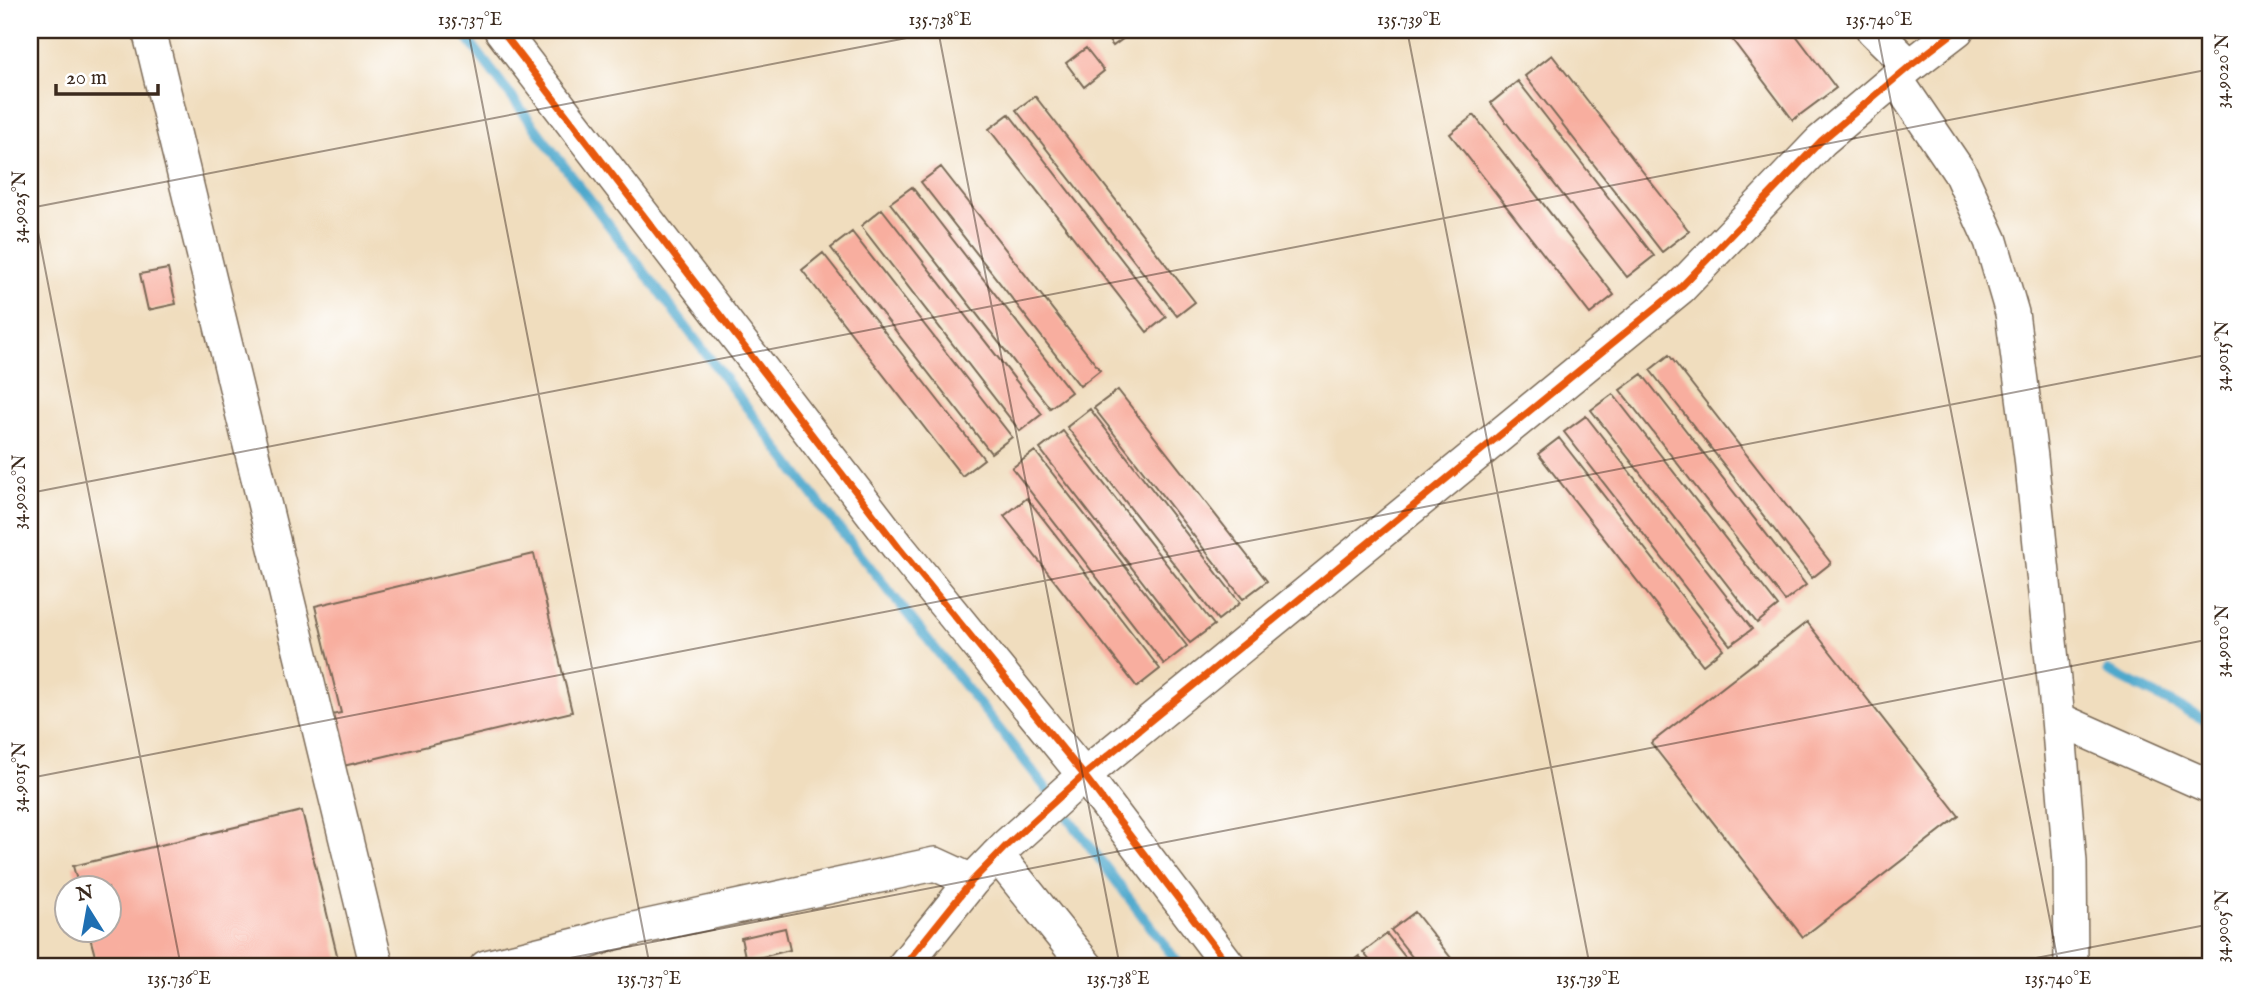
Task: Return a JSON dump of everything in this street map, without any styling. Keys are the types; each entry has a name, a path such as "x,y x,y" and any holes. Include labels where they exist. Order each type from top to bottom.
{"street":[{"path":"149,30 377,967"},
{"path":"501,30 899,548 1084,775 1230,967"},
{"path":"1873,30 1903,72 1961,173 1990,241 2012,313 2031,457 2059,719 2070,862 2071,967"},
{"path":"903,967 972,881 1084,775 1680,288 1821,141 1957,30"},
{"path":"2059,719 2211,787"},
{"path":"1002,850 1087,967"},
{"path":"486,967 611,934 934,863 972,881"}],"building":[{"path":"1107,30 1135,30 1113,46 1103,33"},
{"path":"1725,30 1792,30 1836,88 1793,120"},
{"path":"1086,48 1104,71 1084,87 1066,63"},
{"path":"1552,55 1689,231 1662,252 1525,76"},
{"path":"1518,81 1654,256 1627,277 1491,103"},
{"path":"1035,96 1195,302 1177,316 1016,110"},
{"path":"1009,114 1166,317 1147,332 989,129"},
{"path":"1474,115 1614,295 1590,314 1450,134"},
{"path":"941,167 1100,370 1080,386 921,182"},
{"path":"912,187 1071,392 1050,408 890,203"},
{"path":"882,209 1042,414 1020,431 861,226"},
{"path":"852,232 1012,437 991,453 831,248"},
{"path":"823,253 984,459 962,476 802,270"},
{"path":"168,269 176,304 148,310 140,274"},
{"path":"1669,355 1831,563 1812,578 1650,370"},
{"path":"1642,374 1806,585 1785,601 1620,390"},
{"path":"1118,390 1267,581 1243,599 1094,408"},
{"path":"1613,394 1778,606 1757,623 1591,410"},
{"path":"1090,409 1240,603 1218,620 1067,427"},
{"path":"1586,416 1752,629 1730,645 1564,432"},
{"path":"1063,431 1214,625 1190,643 1040,449"},
{"path":"1559,438 1723,649 1703,665 1538,454"},
{"path":"1035,451 1187,646 1164,664 1012,468"},
{"path":"1027,498 1160,669 1137,687 1004,516"},
{"path":"534,554 572,712 339,767 327,716 341,713 315,606"},
{"path":"1807,622 1959,816 1803,937 1651,743"},
{"path":"302,811 340,967 98,967 92,944 122,944 122,874 75,874 73,866"},
{"path":"1415,912 1458,967 1420,967 1391,930"},
{"path":"785,928 790,950 746,961 741,938"},
{"path":"1387,934 1413,967 1375,967 1363,952"},
{"path":"1359,956 1368,967 1345,967"}],"waterway":[{"path":"461,30 823,508 1039,779 1181,967"},
{"path":"2108,671 2211,723"}],"cycle path":[{"path":"501,30 899,548 1084,775 1230,967"},
{"path":"903,967 972,881 1084,775 1680,288 1821,141 1957,30"}]}
